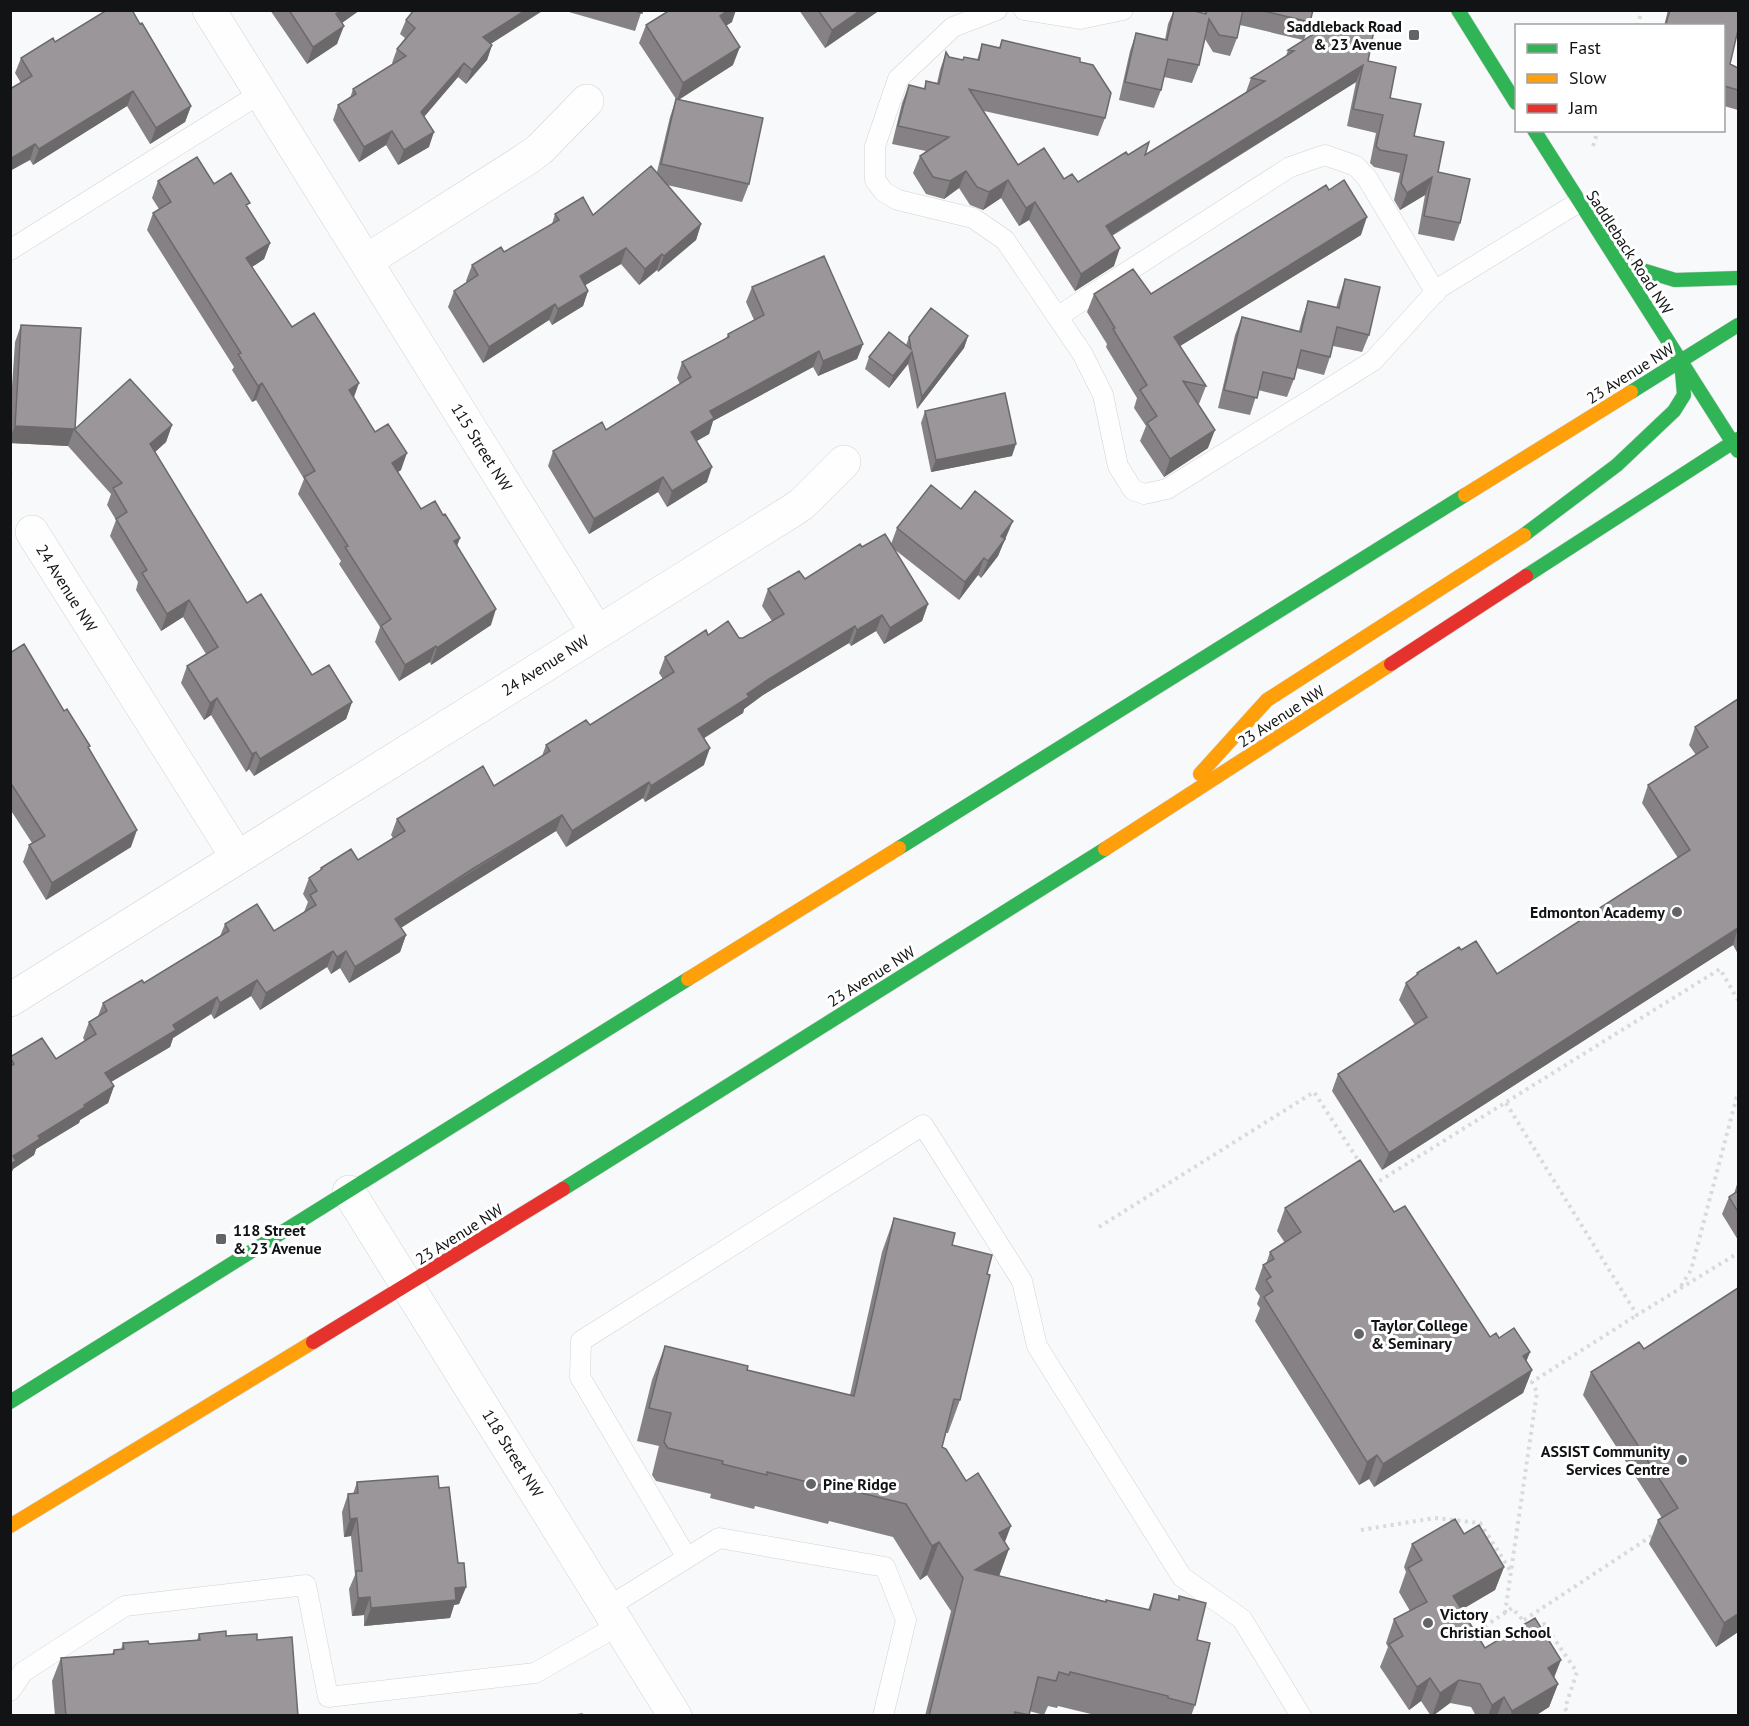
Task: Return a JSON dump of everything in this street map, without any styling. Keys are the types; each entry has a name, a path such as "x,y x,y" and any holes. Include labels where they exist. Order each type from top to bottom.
{"main road":[{"path":"1458,10 1515,101"},
{"name":"Saddleback Road NW","path":"1535,132 1681,361 1737,444"},
{"path":"1619,263 1675,280 1738,278"},
{"name":"23 Avenue NW","path":"10,1401 1738,325"},
{"path":"1169,808 1267,700 1529,532 1617,465 1662,424 1684,395 1681,361"},
{"path":"1737,444 1738,426"},
{"name":"23 Avenue NW","path":"10,1526 408,1286 1169,808 1737,444"}],"street":[{"name":"115 Street NW","path":"209,10 597,632"},
{"path":"366,261 528,158 540,149 587,101"},
{"name":"24 Avenue NW","path":"10,1000 802,504 844,462"},
{"name":"24 Avenue NW","path":"32,532 237,857"},
{"name":"118 Street NW","path":"349,1192 675,1716"}],"lane":[{"path":"997,10 953,27 898,79 875,146 875,180 884,192 898,200 973,218 1005,240 1082,353 1103,395 1118,466 1133,490 1144,495 1167,489 1373,361 1439,288 1579,202"},
{"path":"1024,10 1080,19 1123,10"},
{"path":"10,250 261,93"},
{"path":"1057,317 1290,166 1325,155 1356,166 1367,178 1436,292"},
{"path":"687,1558 580,1377 581,1341 923,1125 1022,1281 1036,1346 1182,1577 1242,1619 1302,1716"},
{"path":"10,1691 23,1672 125,1606 306,1585 328,1697 535,1673 614,1616 687,1558 719,1538 885,1567 906,1620 883,1716"}],"path":[{"path":"1593,146 1598,132"},
{"path":"10,472 11,478"},
{"path":"1369,1178 1373,1185 1720,969 1738,1000"},
{"path":"1099,1227 1314,1092 1364,1171"},
{"path":"1680,1289 1690,1270 1738,1092"},
{"path":"1506,1103 1637,1315"},
{"path":"1505,1613 1538,1392 1532,1382 1738,1253"},
{"path":"1361,1530 1435,1518 1480,1523 1511,1571"},
{"path":"1524,1620 1657,1532"},
{"path":"1467,1639 1512,1608 1533,1631 1544,1624 1577,1672 1565,1708 1570,1716"}],"building":[{"path":"107,10 132,10 191,106 156,128 133,91 39,149 35,144 10,159 10,89 32,76 21,58 53,38 55,42"},
{"path":"289,10 341,10 336,14 344,26 313,47"},
{"path":"414,10 526,10 483,37 492,45 472,70 464,63 421,112 434,132 404,150 392,131 364,147 338,105 356,94 353,89 406,56 397,49 415,28 406,20"},
{"path":"670,10 728,10 720,16 740,47 683,83 646,25"},
{"path":"818,10 861,10 832,30"},
{"path":"1174,10 1191,10 1206,14 1207,10 1243,10 1237,38 1219,35 1209,19 1199,65 1168,59 1161,90 1125,82 1136,33 1167,40"},
{"path":"1259,10 1313,10 1310,22"},
{"path":"1670,10 1738,10 1738,30 1730,64 1738,68 1738,90 1725,86 1725,24 1666,24"},
{"path":"1334,21 1374,30 1368,61 1396,67 1390,98 1421,104 1414,136 1444,142 1438,172 1470,179 1460,223 1424,216 1432,177 1407,193 1401,183 1407,155 1380,150 1376,146 1383,115 1353,109 1363,65 1106,226 1120,248 1081,274 1035,202 1026,208 1008,180 989,192 977,187 966,171 950,181 933,177 920,156 949,137 898,126 909,85 925,89 926,81 939,84 946,52 949,57 979,60 982,44 1000,48 1002,40 1080,58 1080,62 1093,65 1111,93 1105,118 969,89 1018,165 1044,148 1064,179 1072,174 1078,182 1126,152 1128,155 1149,142 1145,155 1265,81 1251,78 1294,51 1288,50"},
{"path":"676,99 763,118 749,184 661,164"},
{"path":"197,157 214,184 231,173 250,203 246,205 270,243 246,258 292,327 314,313 359,383 349,390 375,432 388,424 407,453 392,463 421,509 435,501 443,515 445,514 460,538 454,541 496,609 437,648 436,646 405,665 381,626 391,619 304,477 315,471 262,383 258,386 238,354 241,353 153,213 171,202 158,181"},
{"path":"651,166 701,224 645,269 626,248 580,276 588,291 558,309 555,304 489,347 454,291 478,275 472,265 501,247 504,252 559,220 555,214 583,197 593,215"},
{"path":"1344,180 1367,217 1174,337 1206,386 1183,381 1215,430 1170,459 1147,423 1157,416 1140,390 1147,385 1094,294 1133,269 1151,294 1326,185 1329,190"},
{"path":"824,256 863,344 823,361 819,351 710,411 714,418 691,432 712,467 672,491 663,477 594,519 553,451 602,422 606,430 691,377 682,362 764,315 752,287"},
{"path":"1345,279 1380,287 1369,335 1337,327 1330,357 1301,350 1294,379 1263,372 1257,398 1224,390 1242,317 1301,332 1308,301 1339,308"},
{"path":"931,308 968,336 922,397 912,352 893,376 869,357 889,332 911,349 909,337"},
{"path":"21,325 81,328 75,429 130,379 172,425 150,444 247,603 261,594 312,675 329,665 352,702 260,759 256,752 252,754 217,698 210,703 187,666 218,647 189,600 167,614 142,573 147,570 116,519 127,512 113,488 122,483 74,429 15,426"},
{"path":"1005,393 1016,444 936,460 925,411"},
{"path":"931,485 961,509 975,491 1013,521 1001,536 1005,539 988,561 984,558 965,582 897,528"},
{"path":"885,534 928,604 890,628 882,615 857,630 855,626 769,679 747,694 749,697 698,729 710,748 651,786 649,782 572,831 562,815 474,868 395,919 406,935 355,967 346,951 337,957 333,951 266,993 257,980 220,1003 217,997 173,1025 176,1030 105,1073 114,1086 38,1136 40,1139 13,1156 16,1161 10,1164 10,1067 14,1064 10,1057 42,1038 56,1059 96,1034 89,1022 107,1011 103,1003 142,980 144,983 229,931 225,924 257,904 274,931 316,905 310,895 317,891 309,878 321,868 351,849 358,860 405,831 397,819 483,766 494,786 550,751 546,745 586,720 590,725 674,672 665,657 706,630 708,635 728,621 739,638 743,638 784,614 768,589 799,571 805,579 860,544 862,547"},
{"path":"24,644 64,711 67,709 90,746 88,747 137,830 52,883 29,845 45,836 10,782 10,653"},
{"name":"Edmonton Academy","path":"1738,699 1738,928 1389,1153 1338,1074 1427,1017 1406,983 1417,973 1459,947 1461,950 1476,941 1497,974 1690,850 1648,785 1708,747 1695,727"},
{"name":"Taylor College & Seminary","path":"1360,1160 1394,1212 1405,1206 1490,1337 1496,1333 1499,1338 1514,1328 1530,1352 1523,1356 1532,1370 1383,1464 1377,1455 1367,1462 1264,1297 1273,1291 1266,1280 1271,1277 1263,1265 1274,1259 1270,1252 1301,1232 1285,1208"},
{"path":"1738,1191 1738,1212 1729,1197"},
{"name":"Pine Ridge","path":"894,1218 955,1233 952,1245 992,1255 987,1274 990,1275 960,1400 954,1399 942,1447 946,1449 966,1481 978,1473 1011,1526 999,1533 1009,1549 975,1570 1106,1602 1106,1600 1150,1610 1154,1594 1179,1600 1179,1596 1206,1603 1197,1640 1210,1643 1195,1705 1168,1698 1168,1696 1070,1672 1069,1675 1059,1672 1056,1681 1038,1677 1029,1715 1015,1712 1014,1716 929,1716 963,1578 939,1542 932,1546 906,1504 841,1488 840,1490 767,1472 767,1475 722,1464 723,1461 668,1448 664,1442 671,1413 649,1408 665,1346 748,1366 747,1370 854,1396"},
{"name":"ASSIST Community Services Centre","path":"1738,1288 1738,1614 1724,1623 1658,1520 1678,1508 1591,1372 1639,1342 1644,1349"},
{"path":"438,1476 439,1488 449,1487 458,1563 464,1563 466,1587 455,1588 456,1600 371,1608 370,1597 358,1598 356,1571 362,1571 357,1518 350,1519 348,1494 358,1493 357,1482"},
{"name":"Victory Christian School","path":"1455,1519 1464,1534 1479,1525 1504,1567 1453,1596 1485,1648 1535,1618 1561,1660 1548,1668 1558,1684 1512,1711 1504,1697 1492,1705 1480,1684 1459,1680 1440,1693 1430,1678 1417,1687 1389,1644 1403,1636 1394,1619 1427,1602 1408,1568 1422,1560 1412,1544"},
{"path":"226,1631 226,1636 257,1634 257,1640 292,1637 298,1716 66,1716 61,1658 114,1654 114,1650 124,1649 123,1643 148,1641 149,1644 200,1640 199,1634"}],"traffic: fast":[{"path":"1458,10 1515,101"},
{"path":"1535,132 1738,451"},
{"path":"1619,263 1675,280 1738,278"},
{"path":"1631,392 1738,325"},
{"path":"1524,535 1617,465 1674,411 1684,395 1681,361"},
{"path":"1526,576 1738,439"},
{"path":"899,848 1465,495"},
{"path":"563,1189 1105,849"},
{"path":"10,1402 688,979"}],"traffic: slow":[{"path":"1465,495 1631,392"},
{"path":"1200,774 1267,700 1524,535"},
{"path":"1105,849 1391,664"},
{"path":"688,979 899,848"},
{"path":"10,1526 313,1342"}],"traffic: jam":[{"path":"1391,664 1526,576"},
{"path":"313,1342 563,1189"}],"place":[{"name":"Saddleback Road & 23 Avenue","path":"1414,35"},
{"name":"Edmonton Academy","path":"1677,912"},
{"name":"118 Street & 23 Avenue","path":"221,1239"},
{"name":"Taylor College & Seminary","path":"1359,1334"},
{"name":"ASSIST Community Services Centre","path":"1682,1460"},
{"name":"Pine Ridge","path":"811,1484"},
{"name":"Victory Christian School","path":"1428,1623"}]}
